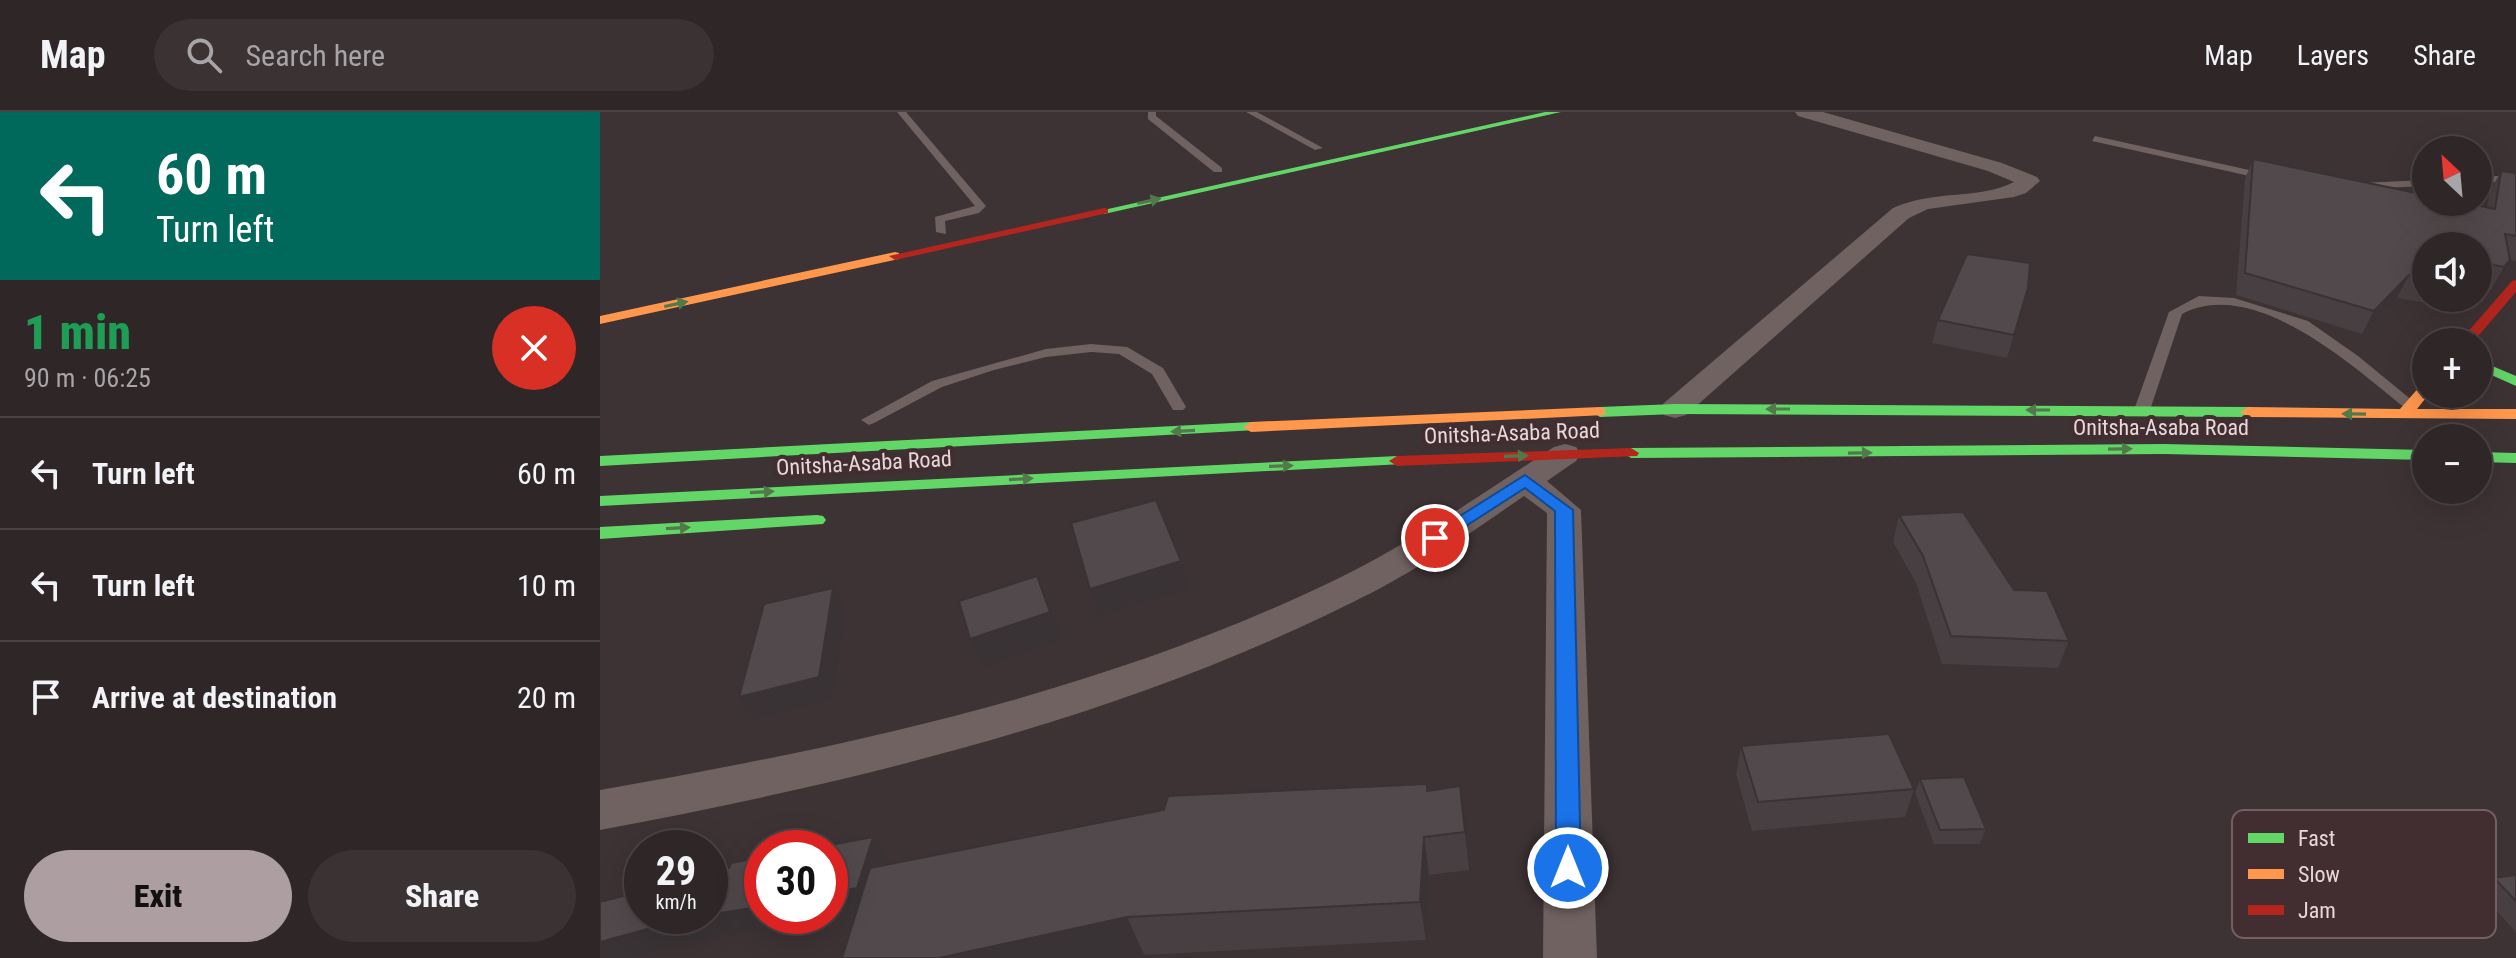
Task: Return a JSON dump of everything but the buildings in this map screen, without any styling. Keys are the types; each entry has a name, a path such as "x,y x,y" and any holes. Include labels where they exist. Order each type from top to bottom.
{"main road":[{"path":"600,304 1490,112"},
{"path":"600,320 1557,112"},
{"path":"2478,328 2516,284"},
{"path":"2492,371 2516,382"},
{"path":"2407,410 2412,404"},
{"path":"1257,408 1400,419"},
{"path":"600,461 1400,419 1675,409 2407,410 2516,414"},
{"path":"861,420 915,418"},
{"name":"Onitsha-Asaba Road","path":"600,501 1565,454 2164,449 2412,455"},
{"path":"2492,457 2516,458"},
{"path":"1321,484 1382,477 1438,459"},
{"path":"600,533 829,519"}],"street":[{"path":"1675,409 1901,213 1923,204 1997,195 2020,189 2030,181 1995,167 1804,112"},
{"path":"600,810 678,796 935,738 1117,685 1220,646 1364,580 1565,454"},
{"path":"1525,480 1564,510 1570,958"}],"lane":[{"path":"901,112 981,206 975,211 939,219 942,232"},
{"path":"1152,112 1151,117 1218,170"},
{"path":"1250,112 1318,148"},
{"path":"2095,139 2290,183"},
{"path":"2492,179 2516,178"},
{"path":"2342,186 2412,184"},
{"path":"2142,410 2176,312 2199,300 2234,302 2303,324 2353,359 2407,410"},
{"path":"861,420 937,384 976,371 1046,353 1091,348 1122,350 1158,371 1179,407"}],"traffic: fast":[{"path":"1104,211 1557,112"},
{"path":"2492,371 2516,382"},
{"path":"1600,412 1675,409 2248,412"},
{"path":"600,461 1251,427"},
{"path":"1631,453 2164,449 2412,455"},
{"path":"2492,457 2516,458"},
{"path":"600,501 1397,461"},
{"path":"600,533 817,520"}],"traffic: slow":[{"path":"600,320 895,256"},
{"path":"2404,414 2412,405"},
{"path":"1251,427 1600,412"},
{"path":"2248,412 2516,414"}],"traffic: jam":[{"path":"895,256 1104,211"},
{"path":"2478,328 2516,284"},
{"path":"1397,461 1631,453"}],"route":[{"path":"1435,538 1525,480 1564,510 1568,868"}]}
